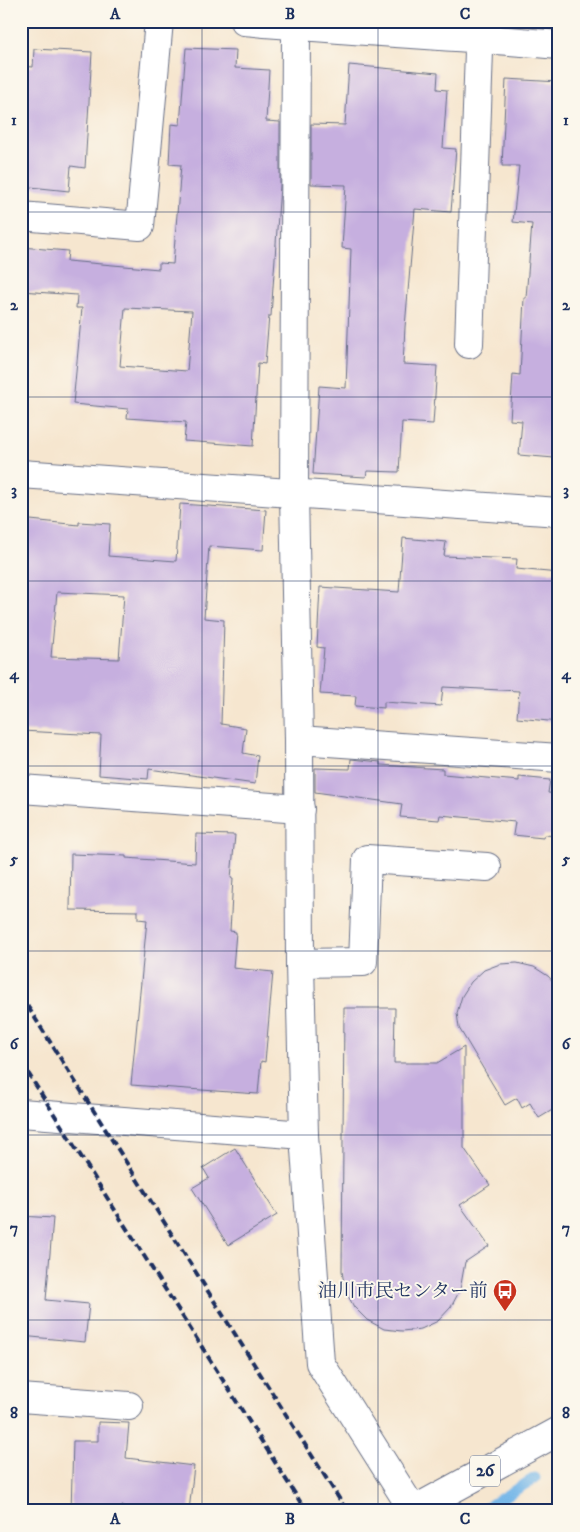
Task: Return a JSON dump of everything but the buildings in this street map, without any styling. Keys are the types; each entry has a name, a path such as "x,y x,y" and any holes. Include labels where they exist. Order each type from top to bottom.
{"street":[{"path":"21,216 140,226 159,21"},
{"path":"244,21 296,26 479,30 559,45"},
{"path":"296,26 294,494 300,809 300,963 304,1135 320,1363 412,1510"},
{"path":"469,344 479,30"},
{"path":"21,474 559,512"},
{"path":"299,740 559,758"},
{"path":"21,789 300,809"},
{"path":"300,963 363,962 367,859 487,867"},
{"path":"21,1114 304,1135"},
{"path":"21,1398 129,1406"},
{"name":"26","path":"412,1510 559,1431"}],"waterway":[{"path":"481,1511 535,1478"}],"railway":[{"path":"21,996 347,1511"},
{"path":"21,1062 306,1511"}],"place":[{"name":"油川市民センター前","path":"505,1312"}]}
